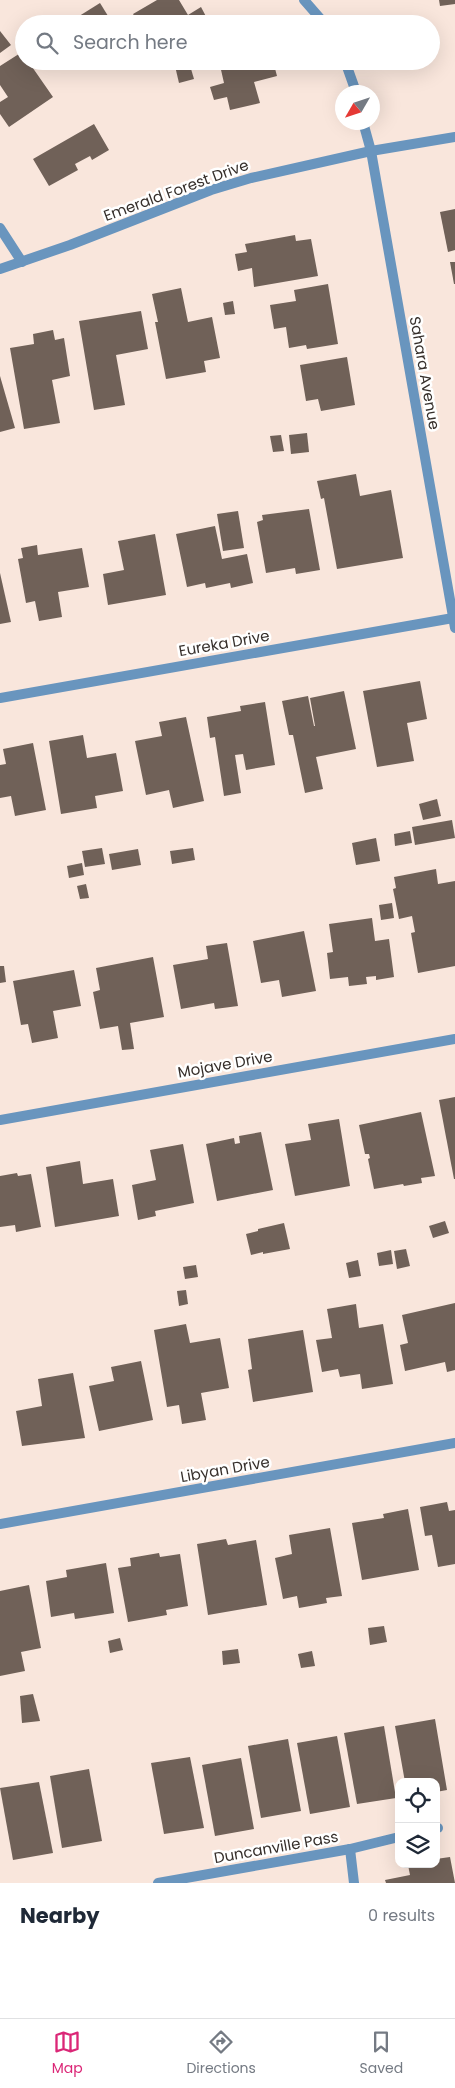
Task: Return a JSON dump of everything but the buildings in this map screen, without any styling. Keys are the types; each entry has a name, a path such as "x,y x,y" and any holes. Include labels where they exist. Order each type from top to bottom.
{"street":[{"path":"304,0 317,15"},
{"path":"348,70 354,85"},
{"name":"Sahara Avenue","path":"366,130 455,628"},
{"name":"Emerald Forest Drive","path":"0,269 211,190 252,178 371,151 455,137"},
{"path":"0,228 22,262"},
{"name":"Eureka Drive","path":"0,698 453,618"},
{"name":"Mojave Drive","path":"0,1120 455,1039"},
{"name":"Libyan Drive","path":"0,1524 455,1443"},
{"name":"Duncanville Pass","path":"158,1883 350,1849 395,1838"},
{"path":"350,1849 354,1883"}]}
